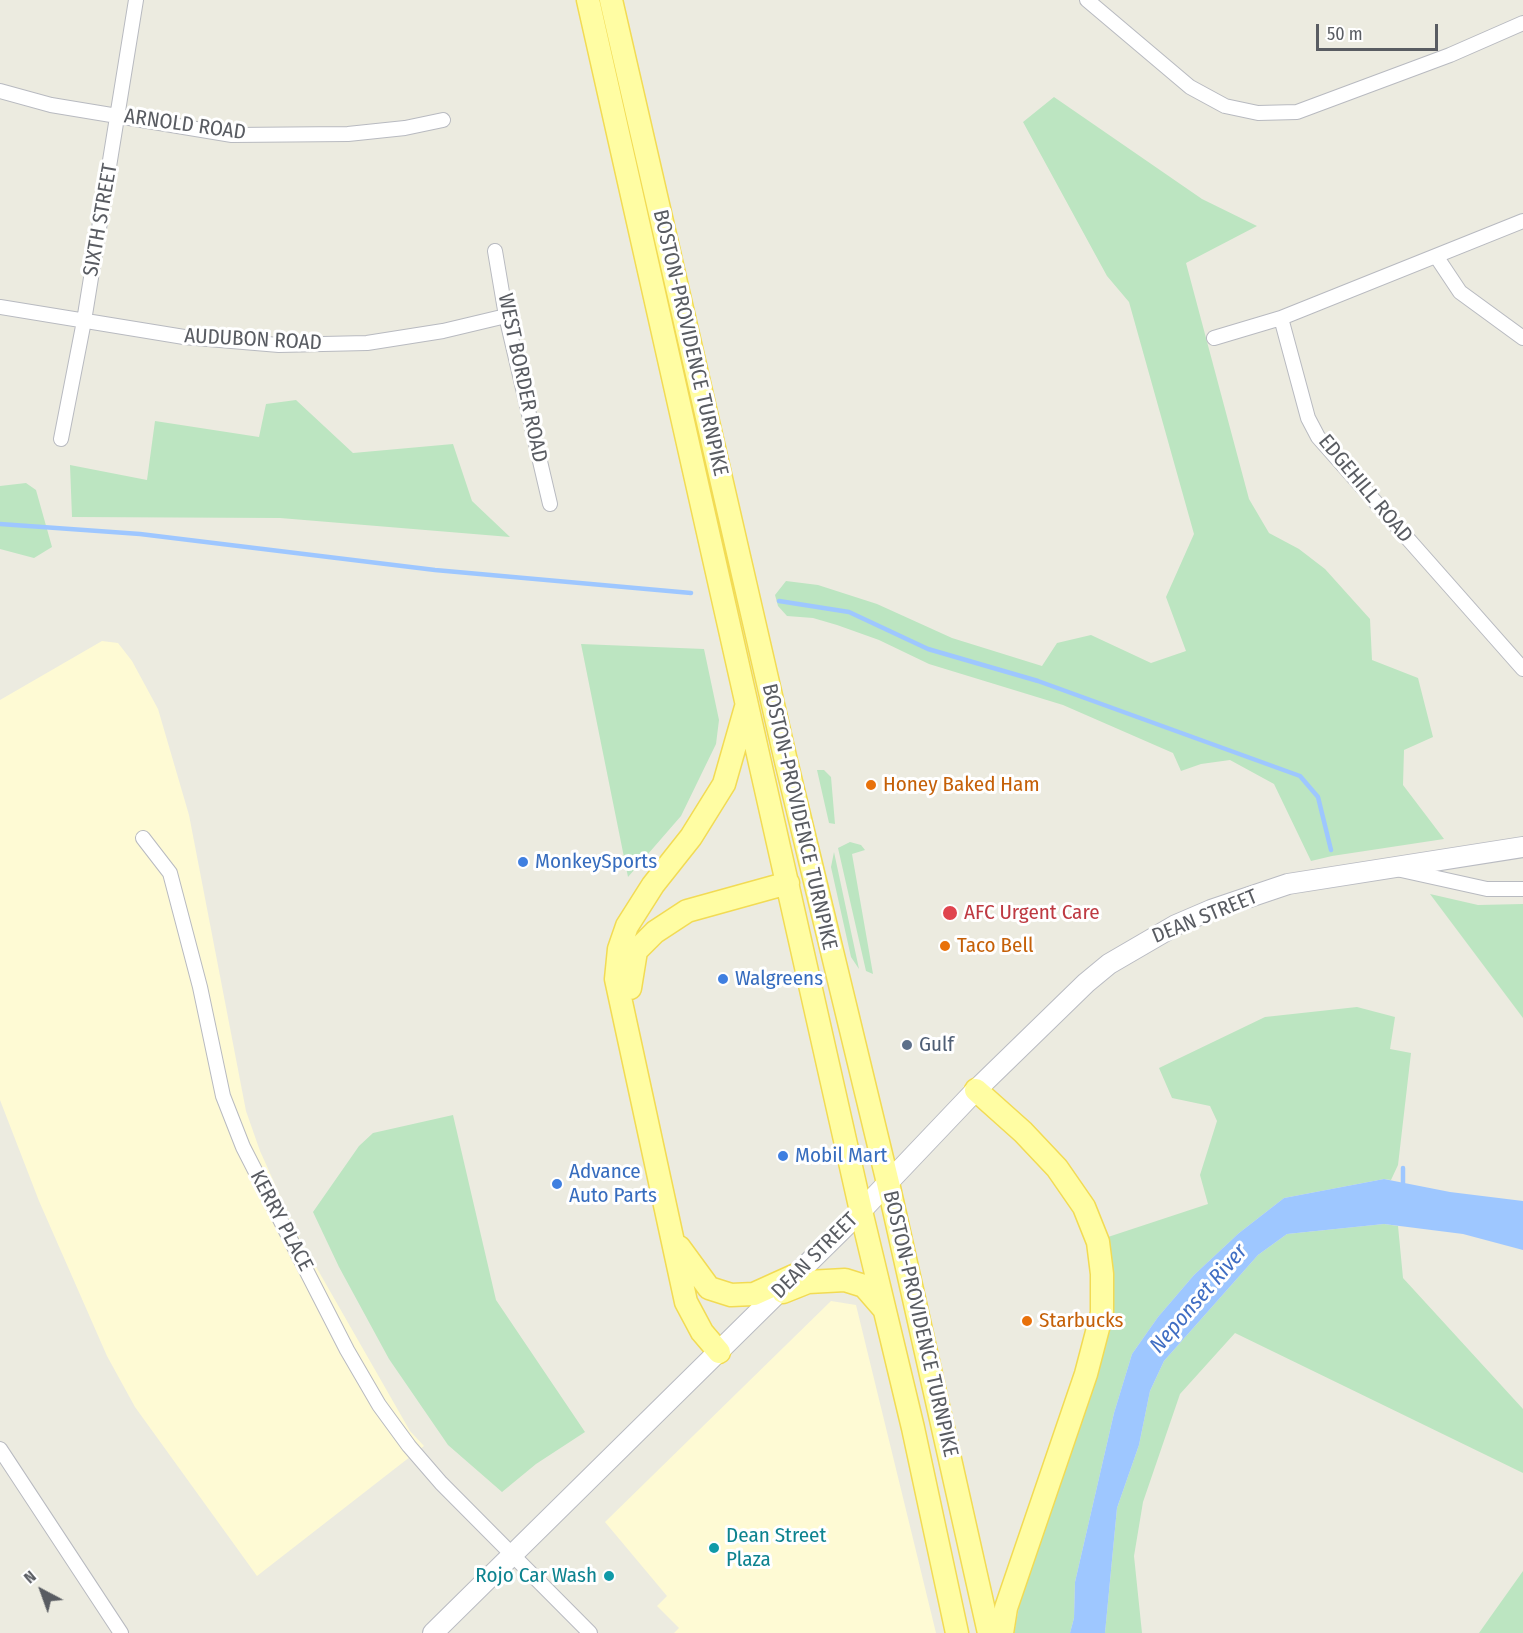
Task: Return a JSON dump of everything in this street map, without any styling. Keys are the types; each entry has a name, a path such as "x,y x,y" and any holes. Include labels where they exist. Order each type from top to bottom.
{"main road":[{"name":"BOSTON-PROVIDENCE TURNPIKE","path":"588,0 957,1633"},
{"name":"BOSTON-PROVIDENCE TURNPIKE","path":"611,0 783,751 888,1183 989,1633"},
{"path":"719,1352 702,1332 686,1302 616,979 619,949 627,926 653,885 691,837 724,784 747,703"},
{"name":"DEAN STREET","path":"433,1633 861,1211 976,1090 1086,983 1109,964 1167,930 1210,910 1288,884 1523,847"},
{"path":"631,1047 631,969 636,951 655,932 687,911 788,883"},
{"path":"976,1090 1057,1168 1084,1207 1098,1242 1102,1274 1102,1313 1086,1374 1006,1608 1002,1633"},
{"path":"672,1236 709,1288 731,1295 754,1294 796,1275"},
{"path":"776,1295 808,1282 845,1280 864,1286 885,1311"}],"street":[{"name":"SIXTH STREET","path":"61,439 84,321 136,0"},
{"path":"1087,0 1190,87 1225,106 1278,114 1297,112 1450,55 1523,23"},
{"path":"1100,11 1110,0"},
{"name":"ARNOLD ROAD","path":"0,91 51,105 232,135 348,134 405,128 442,120"},
{"path":"1214,338 1281,318 1523,222"},
{"name":"WEST BORDER ROAD","path":"495,251 506,316 550,504"},
{"path":"1436,256 1460,292 1523,338"},
{"name":"AUDUBON ROAD","path":"0,307 184,338 279,345 368,343 443,331 506,316"},
{"name":"EDGEHILL ROAD","path":"1281,318 1308,418 1318,437 1523,669"},
{"name":"KERRY PLACE","path":"143,838 170,873 200,987 223,1096 246,1155 347,1350 379,1405 441,1483 590,1633"},
{"name":"DEAN STREET","path":"1392,868 1487,889 1523,889"},
{"path":"1,1452 121,1633"}],"shaded area":[{"path":"102,641 118,643 132,661 158,709 189,815 246,1111 260,1151 299,1237 410,1431 424,1446 257,1576 135,1407 107,1356 39,1201 0,1100 0,700"},
{"name":"Dean Street Plaza","path":"831,1301 856,1305 936,1633 674,1633 679,1628 657,1606 667,1596 605,1522"}],"green space":[{"path":"1054,97 1202,199 1257,226 1186,263 1249,499 1269,533 1299,549 1325,569 1370,619 1372,660 1418,678 1433,737 1404,750 1403,785 1444,839 1311,861 1274,784 1230,760 1201,764 1181,771 1173,753 1063,705 929,664 879,640 837,625 813,618 787,616 778,606 775,595 786,581 818,585 877,604 952,638 1042,666 1057,643 1091,635 1151,663 1186,651 1166,597 1194,534 1129,302 1107,276 1023,122"},
{"path":"296,400 353,453 453,444 472,501 510,537 280,518 72,517 70,465 147,480 155,421 259,437 266,404"},
{"path":"26,483 36,490 52,547 34,558 0,549 0,486"},
{"path":"581,644 704,649 719,720 716,744 681,816 628,877"},
{"path":"817,770 824,770 831,777 835,824 829,823"},
{"path":"850,842 861,845 865,850 852,854 873,974 866,971 838,848"},
{"path":"834,852 859,969 851,957 831,867"},
{"path":"1430,894 1478,905 1523,904 1523,1018"},
{"path":"1357,1007 1395,1017 1390,1049 1411,1053 1398,1165 1391,1180 1384,1179 1284,1198 1239,1233 1194,1275 1158,1317 1132,1354 1114,1413 1075,1582 1074,1618 1070,1633 1014,1633 1022,1591 1112,1309 1108,1237 1208,1204 1200,1175 1217,1121 1210,1106 1172,1098 1159,1068 1265,1017"},
{"path":"453,1115 496,1300 585,1432 536,1464 502,1492 448,1445 389,1359 339,1267 313,1212 359,1146 373,1133"},
{"path":"1384,1224 1398,1226 1403,1278 1523,1409 1523,1473 1235,1333 1180,1394 1143,1502 1134,1556 1142,1633 1105,1633 1117,1508 1139,1445 1150,1391 1164,1361 1258,1255 1287,1234"},
{"path":"1523,1571 1523,1633 1479,1633 1491,1616"}],"water":[{"name":"Neponset River","path":"1384,1179 1450,1192 1523,1201 1523,1250 1463,1234 1384,1224 1287,1234 1258,1255 1164,1361 1150,1391 1139,1445 1117,1508 1105,1633 1070,1633 1074,1618 1075,1582 1114,1413 1132,1354 1158,1317 1194,1275 1239,1233 1284,1198"}],"waterway":[{"path":"0,524 140,534 435,570 691,593"},
{"path":"779,601 849,612 928,649 1038,681 1300,776 1318,797 1331,850"},
{"path":"1403,1168 1403,1186"}],"place":[{"name":"Honey Baked Ham","path":"871,785"},
{"name":"MonkeySports","path":"523,862"},
{"name":"AFC Urgent Care","path":"950,913"},
{"name":"Taco Bell","path":"945,946"},
{"name":"Walgreens","path":"723,979"},
{"name":"Gulf","path":"907,1045"},
{"name":"Mobil Mart","path":"783,1156"},
{"name":"Advance Auto Parts","path":"557,1184"},
{"name":"Starbucks","path":"1027,1321"},
{"name":"Dean Street Plaza","path":"714,1548"},
{"name":"Rojo Car Wash","path":"609,1576"}]}
